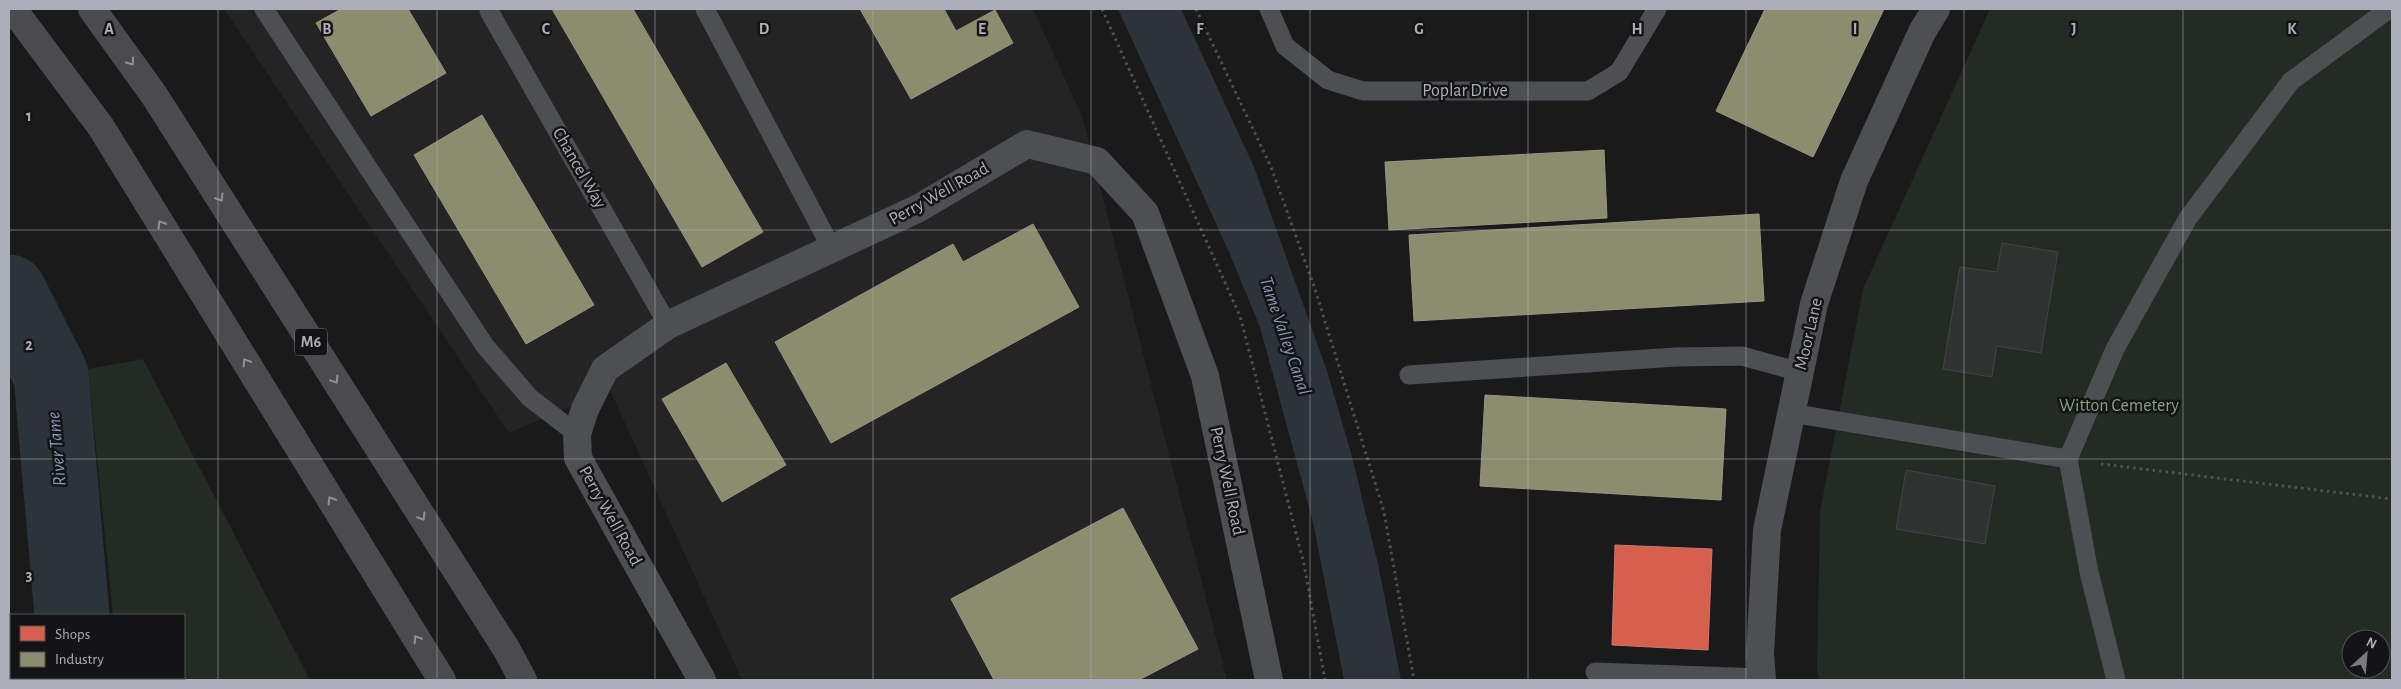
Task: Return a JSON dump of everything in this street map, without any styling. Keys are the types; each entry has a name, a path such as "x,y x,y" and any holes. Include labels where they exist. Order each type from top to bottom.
{"highway":[{"path":"13,9 101,127 442,680"},
{"name":"M6","path":"92,9 154,95 507,650 523,680"}],"street":[{"name":"Moor Lane","path":"1762,679 1760,654 1767,530 1814,304 1854,181 1922,32 1936,9"},
{"name":"Perry Well Road","path":"702,680 578,458 577,434 585,409 605,369 668,325 920,208 1027,144 1097,161 1145,213 1205,376 1269,680"}],"lane":[{"path":"264,9 485,346 530,398 577,434"},
{"path":"705,9 832,249"},
{"name":"Poplar Drive","path":"1269,9 1285,46 1328,80 1363,91 1588,91 1619,72 1657,9"},
{"path":"2116,680 2089,572 2068,460 2115,349 2188,218 2291,81 2389,9"},
{"name":"Chancel Way","path":"489,11 668,325"},
{"path":"1409,376 1686,356 1742,356 1800,372"},
{"path":"1792,414 2068,460"},
{"path":"1595,672 1762,679"}],"path":[{"path":"1196,9 1271,167 1314,289 1384,512 1414,680"},
{"path":"2139,469 2392,499"}],"shaded area":[{"path":"224,9 1033,9 1082,116 1227,680 742,680 610,390 509,433"}],"green space":[{"name":"Witton Cemetery","path":"1990,9 2392,9 2392,680 1819,680 1817,668 1820,512 1863,289"},
{"path":"143,359 310,680 119,680 185,679 185,614 113,614 88,369"}],"water":[{"name":"Tame Valley Canal","path":"1118,9 1181,9 1254,167 1327,371 1351,453 1378,564 1401,680 1344,680 1313,522 1260,327 1229,252"}],"building: Shops":[{"path":"1615,545 1712,549 1708,650 1612,645"}],"building: Industry":[{"path":"341,9 408,9 446,73 371,116 316,23"},
{"path":"552,9 633,9 763,232 702,267"},
{"path":"860,9 944,9 956,31 995,10 1013,43 911,99"},
{"path":"1765,9 1884,9 1813,157 1716,111"},
{"path":"482,115 594,305 526,344 414,155"},
{"path":"1604,150 1607,218 1389,230 1385,162"},
{"path":"1759,214 1764,301 1414,321 1409,235"},
{"path":"1033,224 1079,307 831,443 775,342 953,244 963,262"},
{"path":"726,363 786,465 722,502 662,399"},
{"path":"1485,395 1726,409 1721,500 1480,486"},
{"path":"1123,508 1198,649 1139,680 994,680 951,599"}],"building: Other":[{"path":"2002,243 2058,252 2041,353 1997,346 1992,377 1943,369 1960,267 1997,272"},
{"path":"1906,470 1995,486 1985,544 1896,529"}],"waterway":[{"name":"River Tame","path":"9,292 51,375 72,614"}]}
